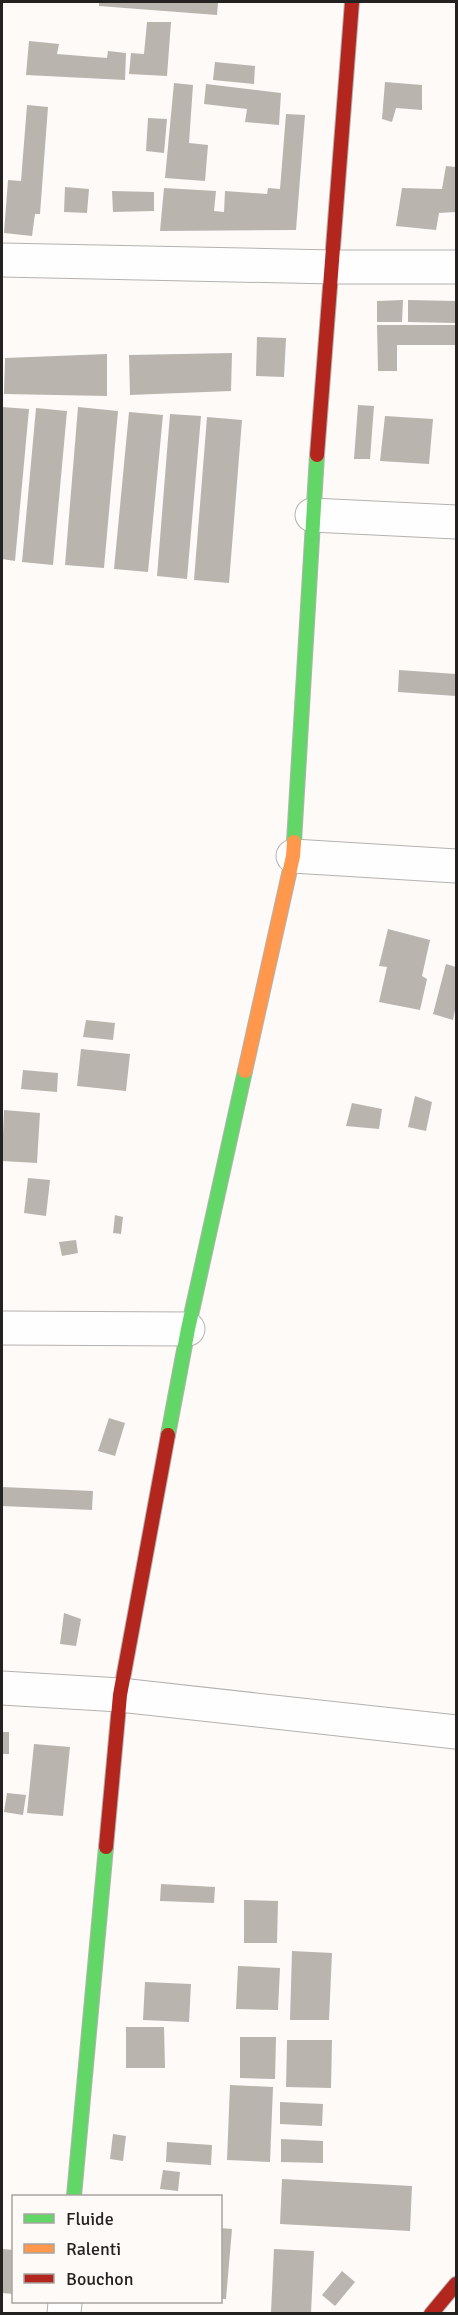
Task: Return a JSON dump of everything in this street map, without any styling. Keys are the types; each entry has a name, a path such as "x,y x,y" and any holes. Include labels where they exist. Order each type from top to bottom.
{"street":[{"path":"74,2195 120,1695 188,1329 293,856 312,515 352,2"},
{"path":"2,260 333,267 456,267"},
{"path":"312,515 456,522"},
{"path":"293,856 456,866"},
{"path":"2,1329 188,1329"},
{"path":"2,1688 120,1695 456,1732"},
{"path":"431,2313 456,2284"}],"building":[{"path":"99,2 218,2 217,15 99,6"},
{"path":"147,22 171,22 167,76 129,74 131,53 144,54"},
{"path":"29,41 59,44 57,54 107,58 108,51 126,53 125,80 26,75"},
{"path":"215,62 255,66 254,84 213,80"},
{"path":"385,82 422,85 422,110 396,108 392,122 382,119"},
{"path":"174,83 193,85 189,143 208,145 205,181 165,178"},
{"path":"206,84 281,93 279,125 245,122 247,109 204,104"},
{"path":"27,105 48,107 40,214 35,214 32,236 4,233 8,180 21,181"},
{"path":"286,114 305,115 296,230 160,231 164,188 216,191 214,211 224,212 225,191 267,194 268,188 280,189"},
{"path":"148,118 167,119 164,153 146,151"},
{"path":"446,166 456,167 456,212 439,213 436,230 396,226 402,188 442,189"},
{"path":"65,187 89,189 87,213 64,212"},
{"path":"112,191 154,192 154,211 113,212"},
{"path":"403,300 402,322 377,322 377,301"},
{"path":"408,300 456,301 456,323 408,322"},
{"path":"377,325 456,325 456,345 397,345 397,371 378,371"},
{"path":"257,337 286,338 284,377 256,376"},
{"path":"232,353 231,391 130,395 129,355"},
{"path":"107,354 107,396 4,394 5,358"},
{"path":"358,405 374,406 370,459 354,459"},
{"path":"2,407 29,409 15,561 2,559"},
{"path":"78,407 118,411 104,568 65,565"},
{"path":"36,408 67,411 53,565 22,562"},
{"path":"129,412 163,415 148,572 114,569"},
{"path":"170,414 201,416 187,579 157,576"},
{"path":"385,416 433,419 429,464 380,461"},
{"path":"207,417 242,420 229,583 194,580"},
{"path":"399,670 456,674 456,696 398,692"},
{"path":"388,929 430,940 422,976 427,979 420,1010 379,1002 387,967 379,966"},
{"path":"446,964 456,967 456,1005 453,1020 433,1014"},
{"path":"86,1020 115,1023 113,1040 83,1037"},
{"path":"81,1049 130,1054 126,1091 77,1086"},
{"path":"23,1070 58,1073 57,1092 21,1089"},
{"path":"415,1096 432,1102 426,1131 408,1127"},
{"path":"352,1103 382,1109 379,1129 346,1126"},
{"path":"4,1110 40,1113 37,1163 2,1161"},
{"path":"28,1178 50,1180 46,1216 24,1213"},
{"path":"115,1215 123,1217 121,1234 113,1233"},
{"path":"76,1240 78,1253 62,1256 59,1242"},
{"path":"109,1418 125,1423 115,1456 98,1451"},
{"path":"2,1487 93,1491 92,1510 2,1506"},
{"path":"64,1613 81,1619 76,1646 60,1644"},
{"path":"2,1732 9,1732 9,1754 2,1754"},
{"path":"34,1744 70,1747 63,1816 27,1813"},
{"path":"7,1793 26,1795 23,1815 4,1812"},
{"path":"161,1884 215,1887 214,1903 160,1901"},
{"path":"244,1900 278,1901 277,1943 244,1943"},
{"path":"292,1951 332,1953 329,2020 290,2020"},
{"path":"238,1966 280,1968 278,2010 236,2009"},
{"path":"145,1982 191,1984 189,2022 143,2020"},
{"path":"126,2027 164,2027 165,2068 126,2068"},
{"path":"240,2037 276,2037 275,2079 240,2078"},
{"path":"287,2040 332,2040 331,2088 286,2087"},
{"path":"230,2085 273,2087 270,2162 227,2160"},
{"path":"280,2102 323,2104 322,2126 280,2124"},
{"path":"113,2134 126,2136 123,2161 110,2159"},
{"path":"281,2139 323,2141 323,2163 281,2162"},
{"path":"167,2142 212,2145 211,2165 166,2162"},
{"path":"163,2170 180,2172 178,2191 160,2189"},
{"path":"282,2179 412,2186 410,2231 280,2224"},
{"path":"222,2228 232,2229 226,2299 222,2299"},
{"path":"2,2249 12,2250 12,2294 2,2293"},
{"path":"274,2249 314,2251 311,2313 271,2312"},
{"path":"342,2271 355,2282 335,2306 322,2295"}],"traffic: fast":[{"path":"294,842 317,455"},
{"path":"168,1435 188,1329 245,1071"},
{"path":"74,2195 106,1847"}],"traffic: slow":[{"path":"245,1071 293,856 294,842"}],"traffic: jam":[{"path":"317,455 352,2"},
{"path":"106,1847 120,1695 168,1435"},
{"path":"431,2314 456,2284"}]}
